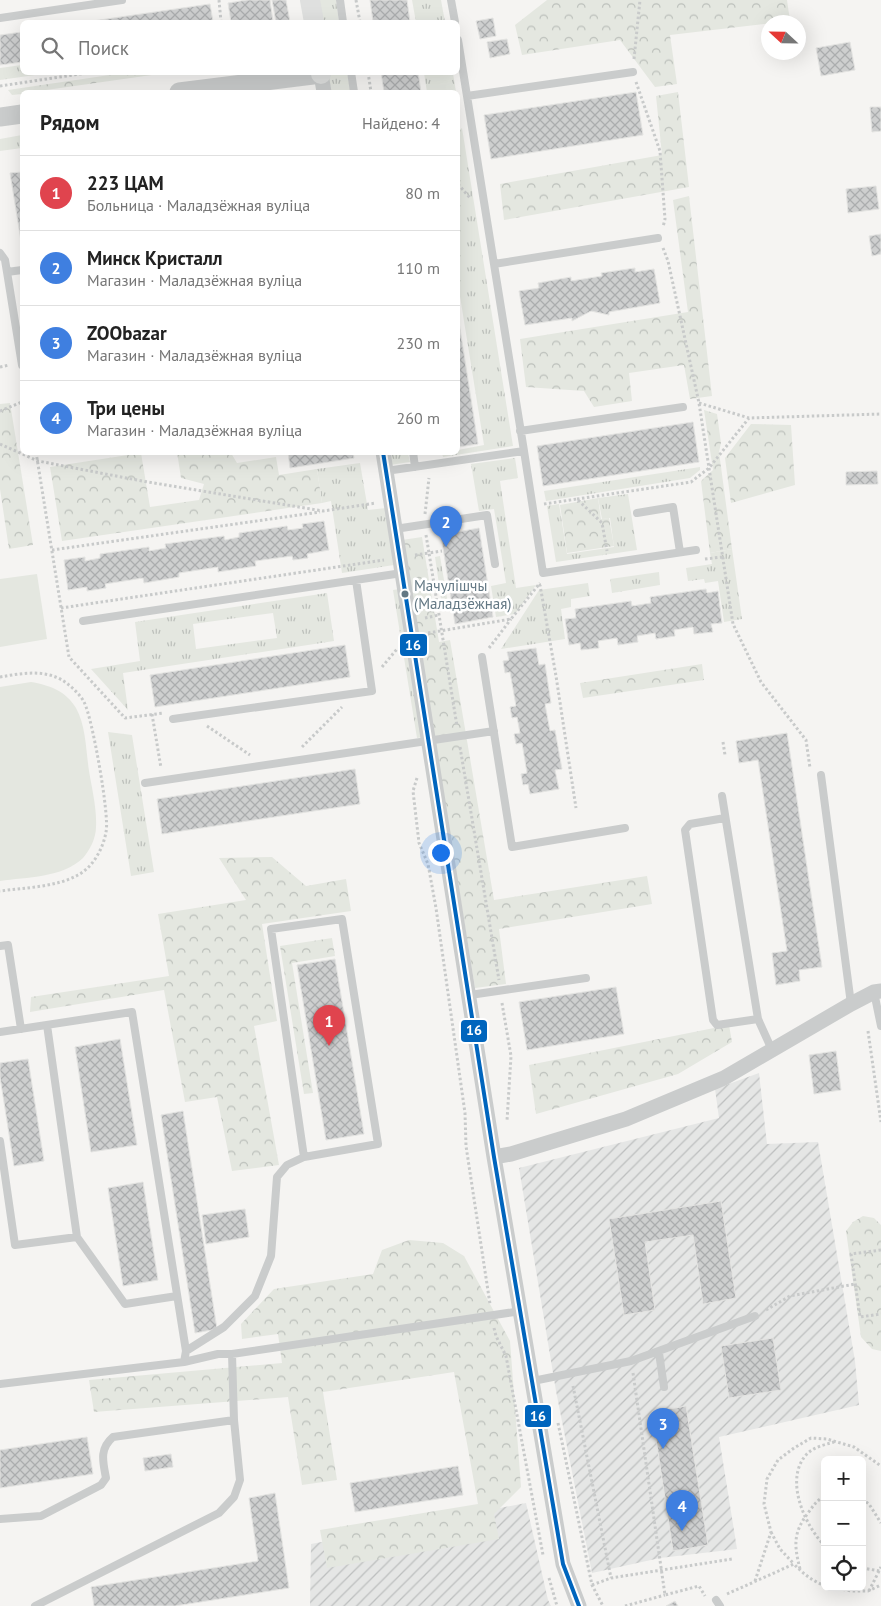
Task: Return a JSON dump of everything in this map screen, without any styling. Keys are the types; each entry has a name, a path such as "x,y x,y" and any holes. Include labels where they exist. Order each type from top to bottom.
{"main road":[{"path":"310,0 314,20"}],"street":[{"path":"203,90 322,80"},
{"path":"0,117 20,114"},
{"path":"383,455 399,557 396,574 429,740 494,1157 563,1564 577,1605"},
{"path":"494,1157 511,1154 626,1119 724,1078 867,997"}],"lane":[{"path":"0,18 122,0"},
{"path":"340,0 343,20"},
{"path":"451,0 455,20"},
{"path":"460,54 543,573 696,550"},
{"path":"466,96 633,72"},
{"path":"351,75 354,90"},
{"path":"494,264 658,238"},
{"path":"0,253 5,260 20,353"},
{"path":"7,272 20,270"},
{"path":"520,431 683,407"},
{"path":"386,471 524,451"},
{"path":"413,455 415,467"},
{"path":"637,513 673,508 680,552"},
{"path":"395,529 488,515 495,564"},
{"path":"83,621 396,574"},
{"path":"173,719 372,691 356,580"},
{"path":"482,657 512,847 625,828"},
{"path":"145,783 494,731"},
{"path":"821,775 867,997 881,1026"},
{"path":"722,796 758,1019 772,1050"},
{"path":"725,818 690,824 685,830 713,1020 717,1025 758,1019"},
{"path":"186,1351 224,1327 255,1296 271,1256 277,1177 287,1165 304,1157 378,1144 342,919 271,929 304,1157"},
{"path":"0,946 8,945 21,1029"},
{"path":"470,995 586,978"},
{"path":"0,1032 132,1012 178,1296 186,1351 184,1362"},
{"path":"47,1025 76,1237 126,1304 178,1296"},
{"path":"0,1140 15,1245 76,1237"},
{"path":"0,1384 184,1362 218,1354 232,1354 521,1311"},
{"path":"533,1381 631,1361 659,1353 755,1316"},
{"path":"659,1353 664,1387"},
{"path":"35,1606 219,1513 234,1497 240,1480 234,1420 232,1354"},
{"path":"0,1519 41,1516 101,1486 106,1478 103,1450 106,1443 113,1437 234,1420"}],"path":[{"path":"218,0 222,20"},
{"path":"356,0 360,20"},
{"path":"640,0 633,72 660,151 665,219 658,238 668,261 699,403 733,624 761,682 806,740 810,769"},
{"path":"0,86 74,75"},
{"path":"368,75 371,90"},
{"path":"0,411 20,403"},
{"path":"683,407 699,403 749,418 881,414"},
{"path":"532,506 691,482 709,468 749,418"},
{"path":"0,444 20,453"},
{"path":"25,455 38,461 142,481 323,511"},
{"path":"37,455 69,657 125,718 152,714 163,780"},
{"path":"577,499 602,523 609,563"},
{"path":"52,550 377,503"},
{"path":"399,557 429,553 480,863"},
{"path":"61,608 386,559 396,574"},
{"path":"543,573 540,585 576,808"},
{"path":"482,657 540,585"},
{"path":"442,631 511,619"},
{"path":"400,646 402,656"},
{"path":"0,677 31,672 50,675 68,684 84,701 91,718 106,810 107,830 102,848 97,856 78,875 60,882 0,891"},
{"path":"724,742 725,755"},
{"path":"418,775 412,791 419,843 428,864 436,908 465,1114 466,1146 492,1315 496,1336 506,1356 540,1546 545,1563"},
{"path":"867,997 866,1017 881,1122"},
{"path":"881,1250 851,1254 860,1317 881,1314"},
{"path":"755,1316 790,1296 855,1284"},
{"path":"631,1361 665,1595"},
{"path":"570,1373 611,1578"},
{"path":"556,1415 592,1585 603,1606"},
{"path":"821,1584 801,1572 780,1549 771,1532 764,1504 767,1478 778,1460 811,1438 827,1439 854,1447 881,1466"},
{"path":"821,1541 804,1518 798,1495 797,1480 799,1467 806,1455 817,1447 835,1441"},
{"path":"801,1572 795,1549 797,1530 818,1499 821,1498"},
{"path":"865,1501 869,1504 881,1523"},
{"path":"755,1581 771,1532"},
{"path":"592,1585 611,1578 732,1559"},
{"path":"625,1606 700,1586 709,1604 718,1603 755,1581 794,1564"},
{"path":"866,1568 880,1570 868,1592"},
{"path":"547,1572 557,1606"},
{"path":"852,1591 868,1592 881,1585"}],"shaded area":[{"path":"759,1073 767,1144 818,1142 855,1361 859,1405 719,1437 737,1549 660,1558 592,1573 556,1391 519,1168 719,1118 715,1089"},
{"path":"526,1503 548,1600 551,1606 310,1606 311,1544"}],"green space":[{"path":"316,0 336,0 339,20 319,20"},
{"path":"412,0 441,0 445,20 416,20"},
{"path":"547,0 787,0 789,15 761,15 761,24 670,35 677,84 655,87 620,40 522,55 515,25"},
{"path":"20,65 20,75 35,75 0,80 0,68"},
{"path":"110,75 152,75 46,90 20,90 20,94 12,95 8,90"},
{"path":"327,75 347,75 351,90 331,90"},
{"path":"424,75 453,75 456,90 427,90"},
{"path":"678,92 689,187 504,220 500,184 662,155 656,96"},
{"path":"462,128 513,446 460,454 460,450 484,445 460,296 460,130"},
{"path":"20,135 20,148 0,151 0,139"},
{"path":"689,196 712,396 690,399 684,365 629,373 632,401 594,407 584,391 526,387 520,339 688,312 673,200"},
{"path":"10,403 33,545 9,549 0,489 0,404"},
{"path":"704,410 717,414 721,443 719,452 732,549 710,553 701,481 713,470"},
{"path":"751,424 791,425 795,485 731,503 725,458"},
{"path":"128,455 141,455 150,507 199,500 204,484 181,478 177,455 232,455 237,463 276,457 279,475 317,469 322,503 62,541 50,467"},
{"path":"389,455 408,455 410,462 390,465"},
{"path":"515,458 518,478 500,481 516,588 536,585 515,614 496,617 491,586 506,583 494,509 479,511 471,464"},
{"path":"360,463 368,510 386,508 394,565 342,573 331,501 322,503 317,469"},
{"path":"700,467 700,470 690,478 546,501 544,491"},
{"path":"628,494 637,550 556,562 547,506 559,504 567,554 614,547 610,518 602,519 598,498"},
{"path":"598,498 601,519 609,518 614,546 567,553 560,505"},
{"path":"422,537 439,642 450,640 494,900 647,876 652,904 499,929 506,984 475,988 402,540"},
{"path":"732,549 742,619 724,622 718,581 705,583 704,579 688,581 686,568 712,564 710,553"},
{"path":"440,556 448,604 442,605 435,557"},
{"path":"659,572 660,585 612,593 610,579"},
{"path":"37,574 47,639 0,647 0,579"},
{"path":"588,583 590,596 571,599 571,607 561,609 565,639 501,649 539,590"},
{"path":"399,589 423,737 417,738 393,590"},
{"path":"327,593 334,641 123,673 128,710 91,669 140,661 135,622","holes":["273,613 277,638 196,649 193,624"]},
{"path":"702,664 704,680 583,698 580,683"},
{"path":"31,682 51,687 62,693 76,708 84,731 95,806 96,831 88,851 75,865 44,876 0,881 0,687"},
{"path":"108,732 132,735 154,872 131,876"},
{"path":"272,857 306,886 346,879 351,911 262,924 277,1021 254,1026 279,1165 232,1171 217,1097 185,1102 164,990 30,1012 31,997 169,976 158,914 246,900 219,858"},
{"path":"332,938 335,956 292,963 313,1093 304,1094 280,946"},
{"path":"729,1025 732,1042 678,1074 536,1114 529,1065"},
{"path":"863,1216 874,1218 881,1225 881,1351 872,1349 861,1337 846,1231 853,1222"},
{"path":"409,1240 443,1243 464,1256 510,1341 521,1487 494,1514 499,1539 327,1568 320,1530 478,1504 454,1372 323,1392 337,1480 302,1485 288,1397 94,1412 89,1380 282,1363 278,1334 242,1339 241,1324 274,1289 373,1274 382,1250"}],"building":[{"path":"247,0 270,0 273,20 231,20 228,3"},
{"path":"272,0 286,0 290,20 276,20"},
{"path":"370,0 407,0 410,20 373,20"},
{"path":"210,4 213,20 100,20"},
{"path":"493,18 496,36 480,39 476,21"},
{"path":"20,32 20,62 0,65 0,35"},
{"path":"507,39 510,54 490,58 487,42"},
{"path":"850,42 855,70 821,76 816,48"},
{"path":"381,75 418,75 421,90 384,90"},
{"path":"636,92 643,135 491,159 484,115"},
{"path":"870,107 881,107 881,131 872,132"},
{"path":"20,172 20,235 10,173"},
{"path":"876,186 879,209 848,213 846,189"},
{"path":"881,234 881,254 872,256 869,236"},
{"path":"635,268 635,272 654,269 660,303 609,312 609,315 591,311 572,321 572,318 525,325 519,291 539,288 538,283 571,277 571,281 602,276 601,273"},
{"path":"460,329 478,444 460,447"},
{"path":"693,422 699,462 543,486 537,446"},
{"path":"288,455 354,455 354,458 290,468"},
{"path":"877,471 878,484 846,485 846,472"},
{"path":"324,521 329,550 307,554 308,558 293,560 292,556 255,561 256,566 218,572 218,567 179,573 179,577 144,583 143,578 105,584 106,588 87,591 87,587 68,590 64,560 85,557 85,561 100,558 100,554 149,547 149,551 166,548 165,544 224,536 225,540 239,537 239,533 287,526 288,530 303,528 302,524"},
{"path":"479,528 493,617 455,624 441,535"},
{"path":"706,589 707,593 718,591 722,623 711,624 713,632 694,634 693,627 674,630 675,636 656,639 655,633 637,636 638,642 618,645 617,638 598,641 599,648 581,650 580,643 569,645 565,619 576,618 575,609 631,601 632,606 651,603 650,597"},
{"path":"345,645 350,677 155,707 150,675"},
{"path":"536,648 539,665 545,664 551,703 545,704 550,731 555,730 562,769 555,770 559,789 530,794 528,784 523,785 521,774 527,773 522,743 516,744 514,734 520,733 517,717 512,718 510,707 516,706 510,672 505,673 503,661 509,660 507,652"},
{"path":"787,733 822,967 799,970 800,981 776,985 772,953 787,951 758,760 739,763 736,741"},
{"path":"355,769 360,804 162,834 157,799"},
{"path":"335,959 364,1134 326,1140 297,965"},
{"path":"616,987 624,1034 527,1050 519,1002"},
{"path":"120,1039 137,1145 91,1152 75,1047"},
{"path":"836,1051 841,1090 814,1094 809,1055"},
{"path":"28,1059 44,1161 14,1166 0,1077 0,1063"},
{"path":"183,1111 217,1329 195,1333 161,1115"},
{"path":"143,1182 158,1280 123,1286 108,1188"},
{"path":"721,1201 736,1298 703,1304 693,1235 645,1242 655,1310 624,1315 609,1219"},
{"path":"245,1209 249,1237 206,1244 202,1215"},
{"path":"773,1338 781,1390 729,1398 721,1346"},
{"path":"686,1406 708,1545 673,1551 652,1412"},
{"path":"87,1437 93,1474 0,1488 0,1450"},
{"path":"171,1454 173,1467 145,1471 143,1458"},
{"path":"458,1466 463,1495 355,1512 350,1483"},
{"path":"275,1493 289,1588 175,1606 94,1606 91,1587 258,1561 249,1498"},
{"path":"675,1601 678,1606 666,1606"}],"transit line":[{"name":"16","path":"383,455 494,1157 563,1564 579,1606"}],"place":[{"name":"Минск Кристалл","path":"446,547"},
{"name":"Мачулішчы (Маладзёжная)","path":"405,594"},
{"name":"223 ЦAM","path":"329,1046"},
{"name":"ZOObazar","path":"663,1449"},
{"name":"Три цены","path":"682,1531"}]}
